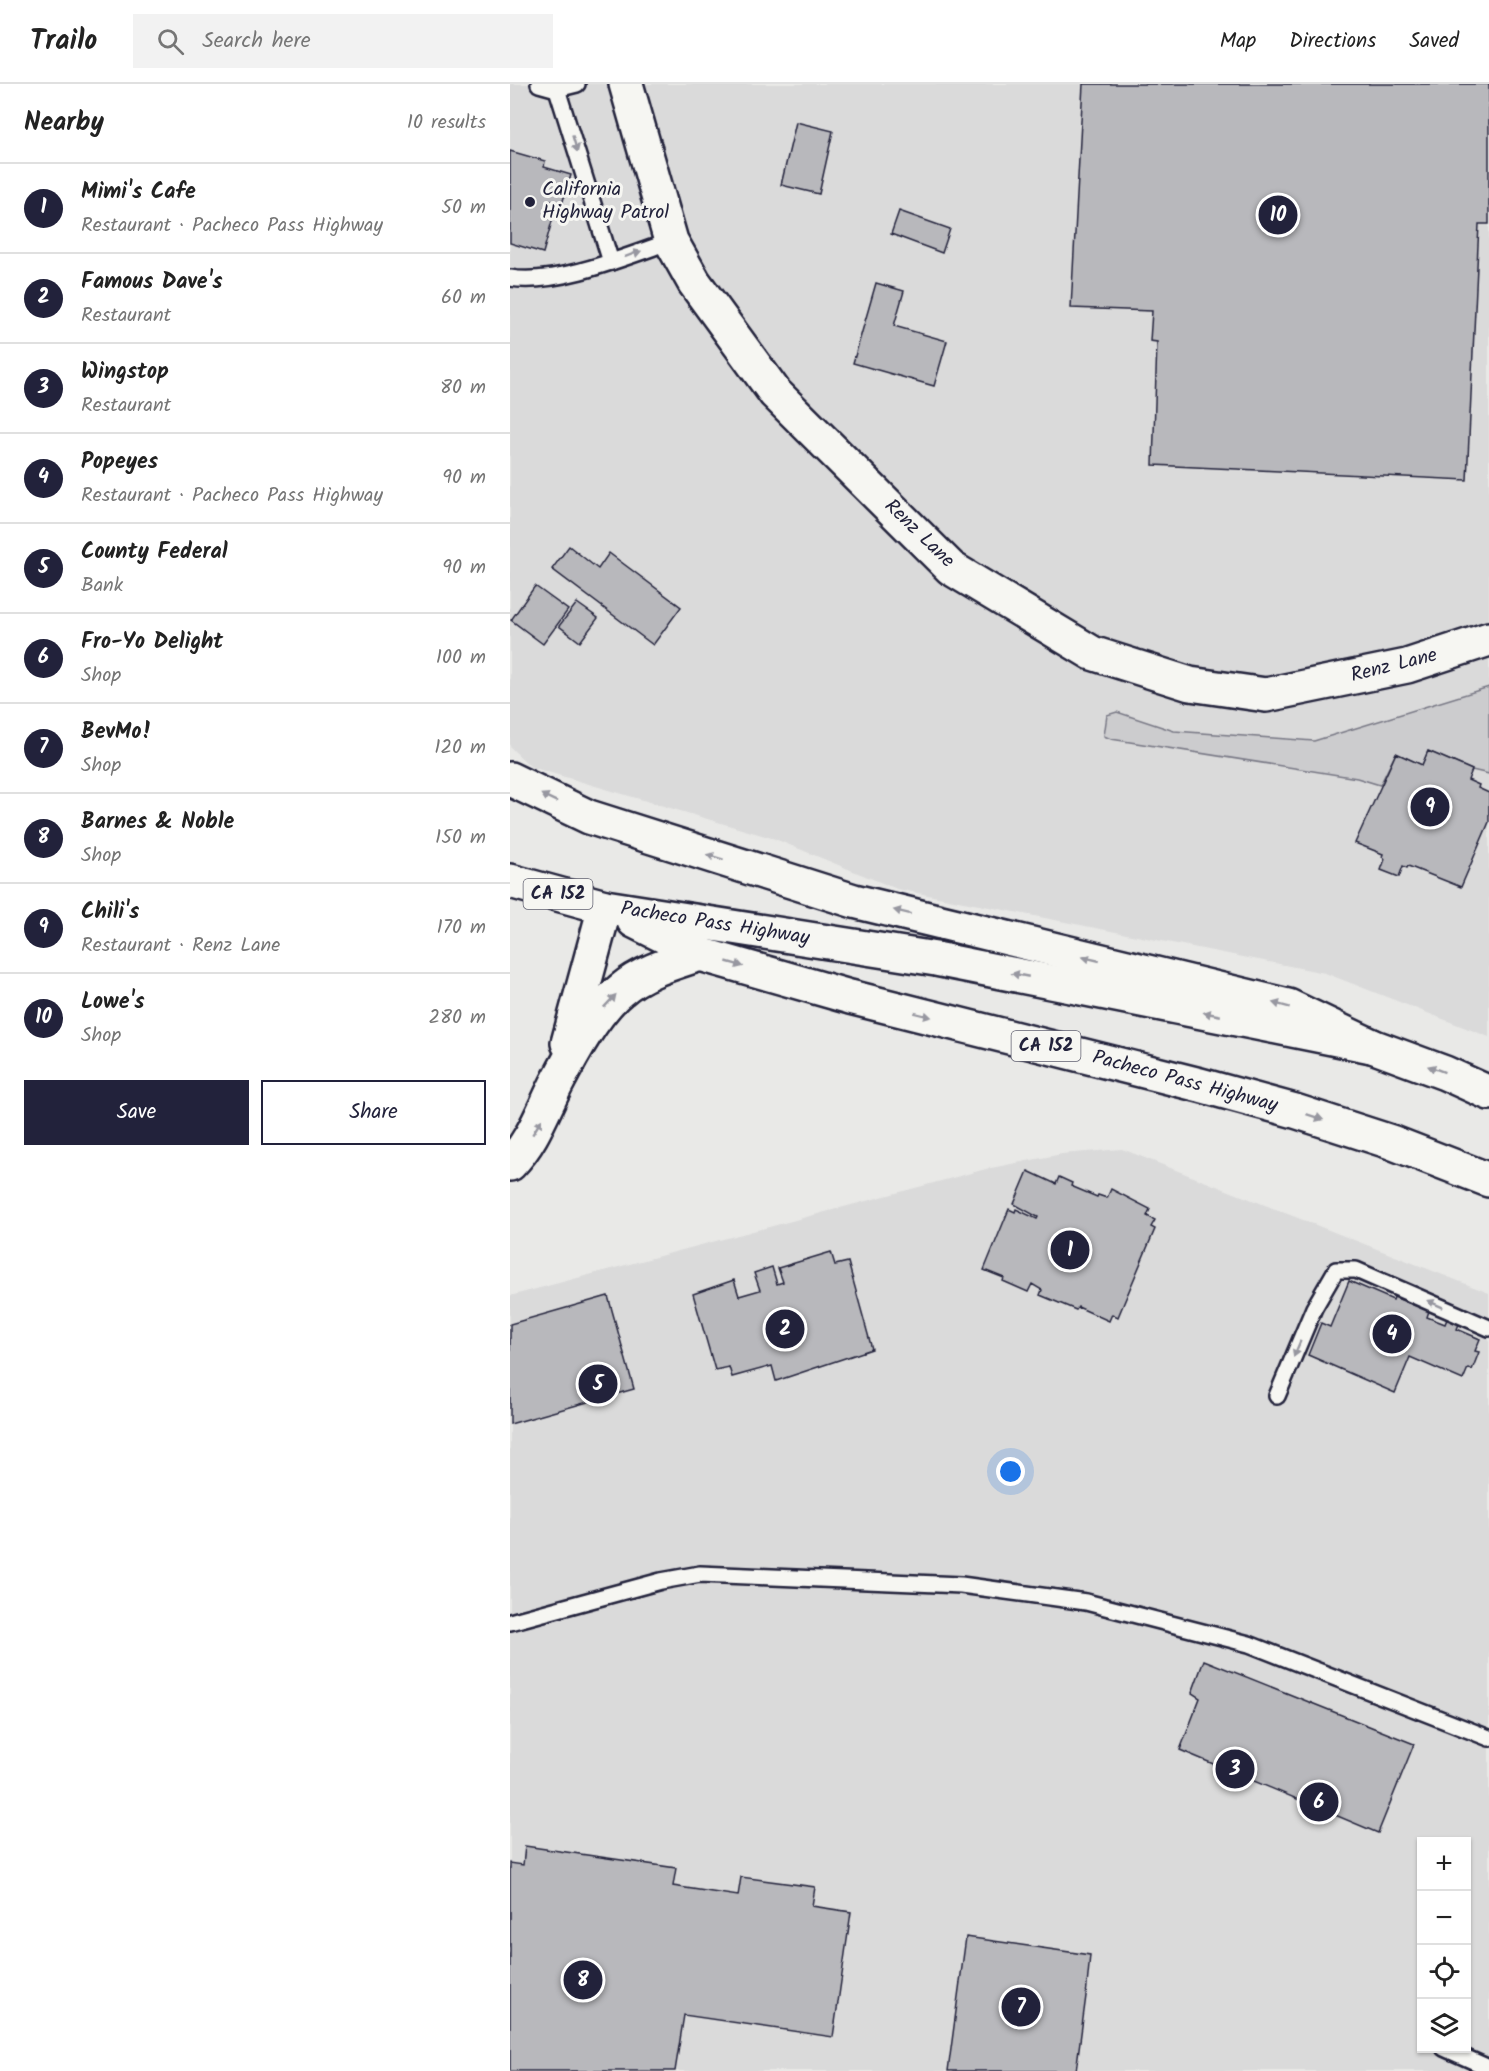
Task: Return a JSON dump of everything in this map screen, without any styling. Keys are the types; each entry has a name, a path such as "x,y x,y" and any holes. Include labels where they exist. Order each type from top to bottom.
{"main road":[{"name":"Renz Lane","path":"626,84 671,241 694,282 775,393 951,568 1092,653 1190,684 1266,695 1407,666 1489,639"},
{"path":"510,779 588,817 854,901 1288,1006 1372,1046"},
{"name":"Pacheco Pass Highway","path":"510,881 605,907 936,959 1372,1046 1445,1073 1489,1093"},
{"path":"556,1085 605,907"},
{"name":"Pacheco Pass Highway","path":"605,907 700,954 850,997 1295,1111 1391,1142 1489,1180"},
{"path":"510,1164 539,1125 556,1085 597,1015 621,990 655,969 700,954"}],"lane":[{"path":"539,84 557,88 576,84"},
{"path":"557,88 611,262"},
{"path":"510,278 553,277 611,262 671,241"},
{"path":"1277,1396 1314,1308 1336,1270 1356,1270 1489,1328"},
{"path":"510,1622 661,1581 700,1574 961,1585 1086,1602 1249,1644 1489,1738"},
{"path":"1453,2053 1489,2068"}],"shaded area":[{"path":"510,84 1489,84 1489,1037 1325,973 897,889 775,839 531,767 510,747"},
{"path":"1489,687 1489,774 1472,770 1428,751 1422,765 1396,753 1380,785 1357,778 1111,739 1104,736 1107,715 1117,712 1174,731 1314,741"},
{"path":"1122,1149 1489,1293 1489,2071 510,2071 510,1296 986,1169 1062,1154"}],"building":[{"path":"1083,84 1489,84 1489,224 1479,224 1467,480 1153,465 1157,342 1150,341 1152,311 1071,308"},
{"path":"796,122 833,131 819,194 781,185"},
{"name":"California Highway Patrol","path":"510,151 545,161 544,167 571,175 562,204 550,201 547,212 554,214 543,253 510,243"},
{"path":"899,211 950,229 942,253 891,234"},
{"path":"876,283 904,291 894,326 947,341 934,386 853,363"},
{"path":"569,546 598,569 609,553 681,607 653,645 552,569"},
{"path":"535,586 568,610 543,644 511,620"},
{"path":"577,603 598,618 580,642 559,626"},
{"path":"1428,751 1472,770 1468,780 1489,793 1489,822 1461,887 1408,866 1407,868 1403,866 1399,877 1381,870 1385,859 1382,857 1383,854 1355,843 1396,753 1422,765"},
{"path":"1028,1171 1056,1184 1059,1177 1072,1183 1071,1186 1097,1197 1098,1195 1107,1198 1111,1189 1150,1209 1147,1216 1155,1220 1151,1227 1155,1229 1118,1317 1112,1314 1109,1321 1078,1307 1076,1310 1040,1295 1042,1290 1032,1284 1028,1292 984,1270 1009,1209 1015,1212 1016,1209 1037,1219 1038,1217 1014,1204"},
{"path":"831,1252 835,1265 848,1262 872,1349 776,1381 772,1366 732,1377 729,1367 715,1370 693,1294 734,1280 739,1296 760,1290 754,1273 772,1267 777,1284 783,1282 778,1268"},
{"path":"1349,1281 1393,1300 1394,1297 1429,1311 1427,1317 1445,1324 1447,1319 1459,1324 1457,1329 1480,1339 1475,1351 1479,1352 1472,1370 1468,1368 1463,1380 1410,1357 1395,1393 1308,1355 1321,1323 1330,1327"},
{"path":"608,1296 634,1389 510,1424 510,1324"},
{"path":"1204,1660 1414,1744 1378,1833 1180,1750 1200,1698 1192,1693"},
{"path":"525,1846 676,1868 673,1886 738,1896 741,1877 815,1887 812,1906 851,1912 833,2037 684,2015 675,2071 510,2071 510,1863 523,1865"},
{"path":"966,1937 1090,1955 1076,2071 948,2071"}],"place":[{"name":"California Highway Patrol","path":"530,202"},
{"name":"Lowe's","path":"1278,215"},
{"name":"Chili's","path":"1430,807"},
{"name":"Mimi's Cafe","path":"1070,1250"},
{"name":"Famous Dave's","path":"785,1329"},
{"name":"Popeyes","path":"1392,1334"},
{"name":"County Federal","path":"598,1384"},
{"name":"Wingstop","path":"1235,1769"},
{"name":"Fro-Yo Delight","path":"1319,1802"},
{"name":"Barnes & Noble","path":"583,1980"},
{"name":"BevMo!","path":"1021,2007"}]}
